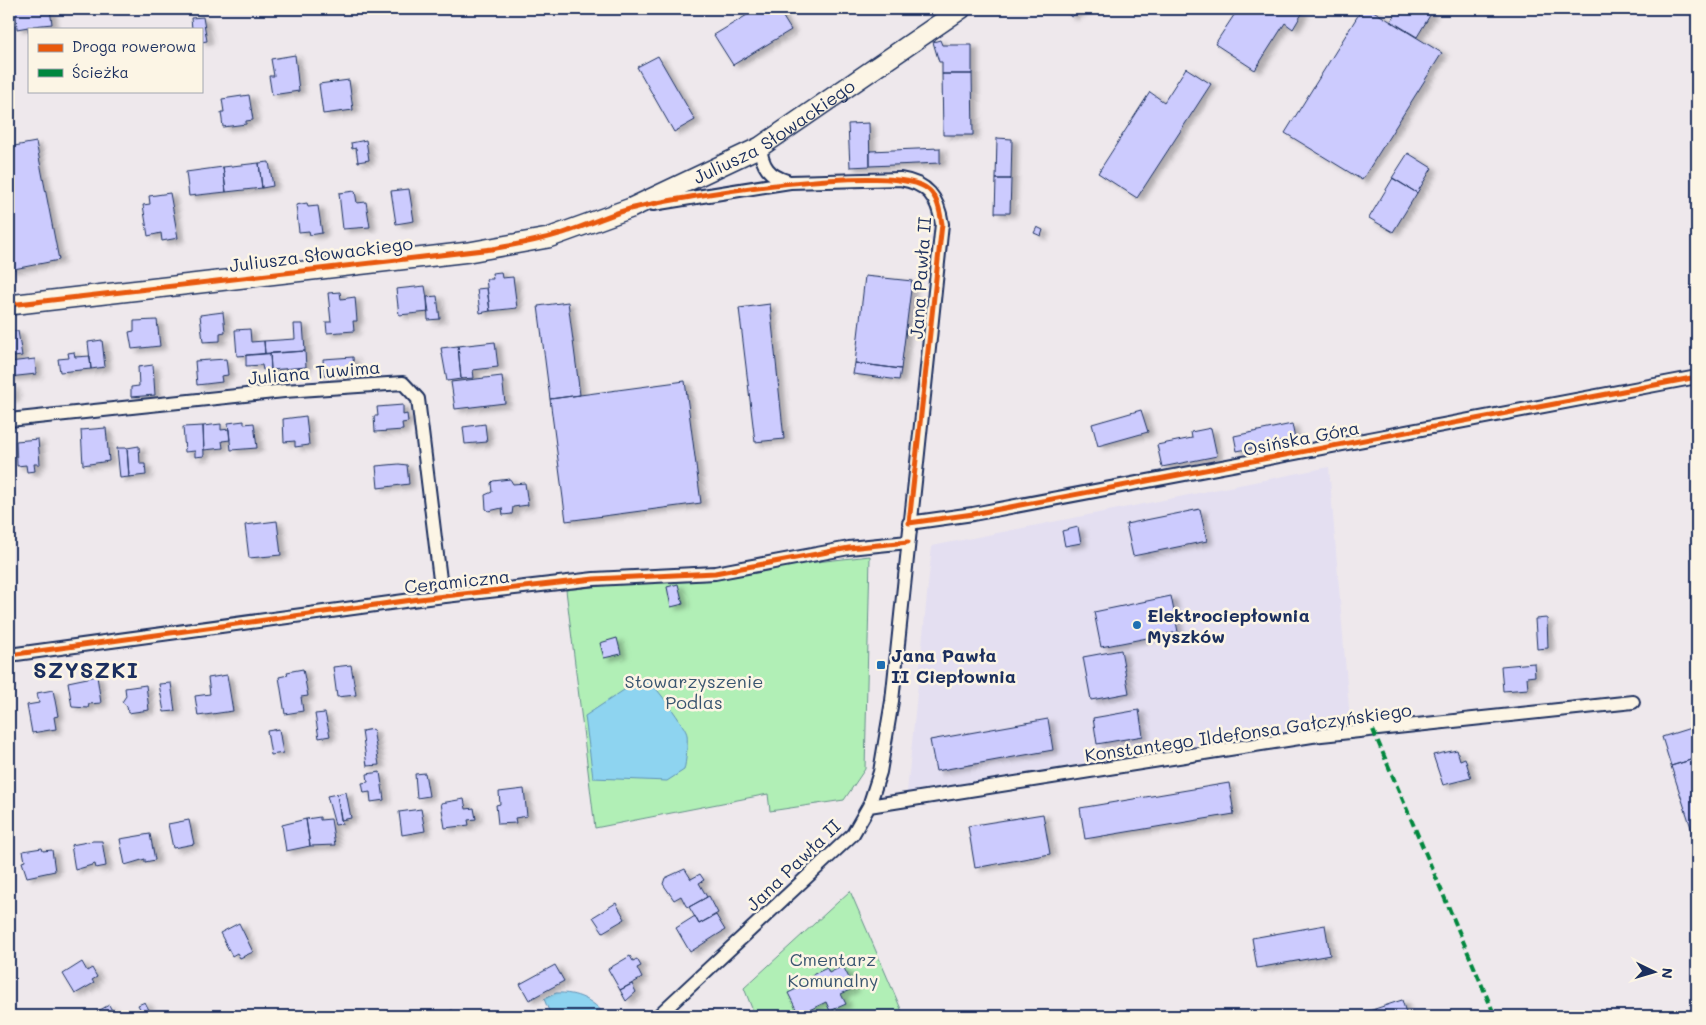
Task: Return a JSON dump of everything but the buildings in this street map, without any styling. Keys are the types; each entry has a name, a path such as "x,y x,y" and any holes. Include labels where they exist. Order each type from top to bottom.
{"street":[{"name":"Juliusza Słowackiego","path":"9,305 492,249 548,238 632,208 760,148 961,9"},
{"name":"Jana Pawła II","path":"760,148 761,158 767,170 777,178 790,182"},
{"name":"Jana Pawła II","path":"632,208 687,197 790,182 869,179 913,181 929,189 940,211 941,241 909,523 887,742 869,806 844,844 658,1016"},
{"name":"Osińska Góra","path":"909,523 973,514 1697,377"},
{"name":"Juliana Tuwima","path":"9,420 284,391 403,383 418,399 442,596"},
{"name":"Ceramiczna","path":"9,655 442,596 594,579 715,573 849,548 908,542"},
{"name":"Konstantego Ildefonsa Gałczyńskiego","path":"869,806 1312,736 1633,702"}],"shaded area":[{"path":"1329,467 1350,720 907,792 932,546"}],"green space":[{"name":"Stowarzyszenie Podlas","path":"870,556 865,769 844,800 770,811 768,794 595,828 566,590"},
{"name":"Cmentarz Komunalny","path":"850,891 904,1016 755,1016 744,988"}],"water":[{"path":"648,680 670,706 686,731 687,742 684,770 667,781 593,778 585,716 636,682"},
{"path":"556,993 571,994 584,998 606,1016 551,1016 544,999"}],"marked path":[{"path":"1373,730 1495,1016"}],"cycle path":[{"path":"9,305 492,249 550,237 634,208 695,196 834,180 876,179 909,182 932,193 938,206 942,224 909,523 973,514 1697,377"},
{"path":"9,655 419,599 594,579 715,573 849,548 908,542"}],"place":[{"name":"Elektrociepłownia Myszków","path":"1137,625"},
{"name":"Jana Pawła II Ciepłownia","path":"881,665"}],"district":[{"name":"SZYSZKI","path":"86,669"}]}
